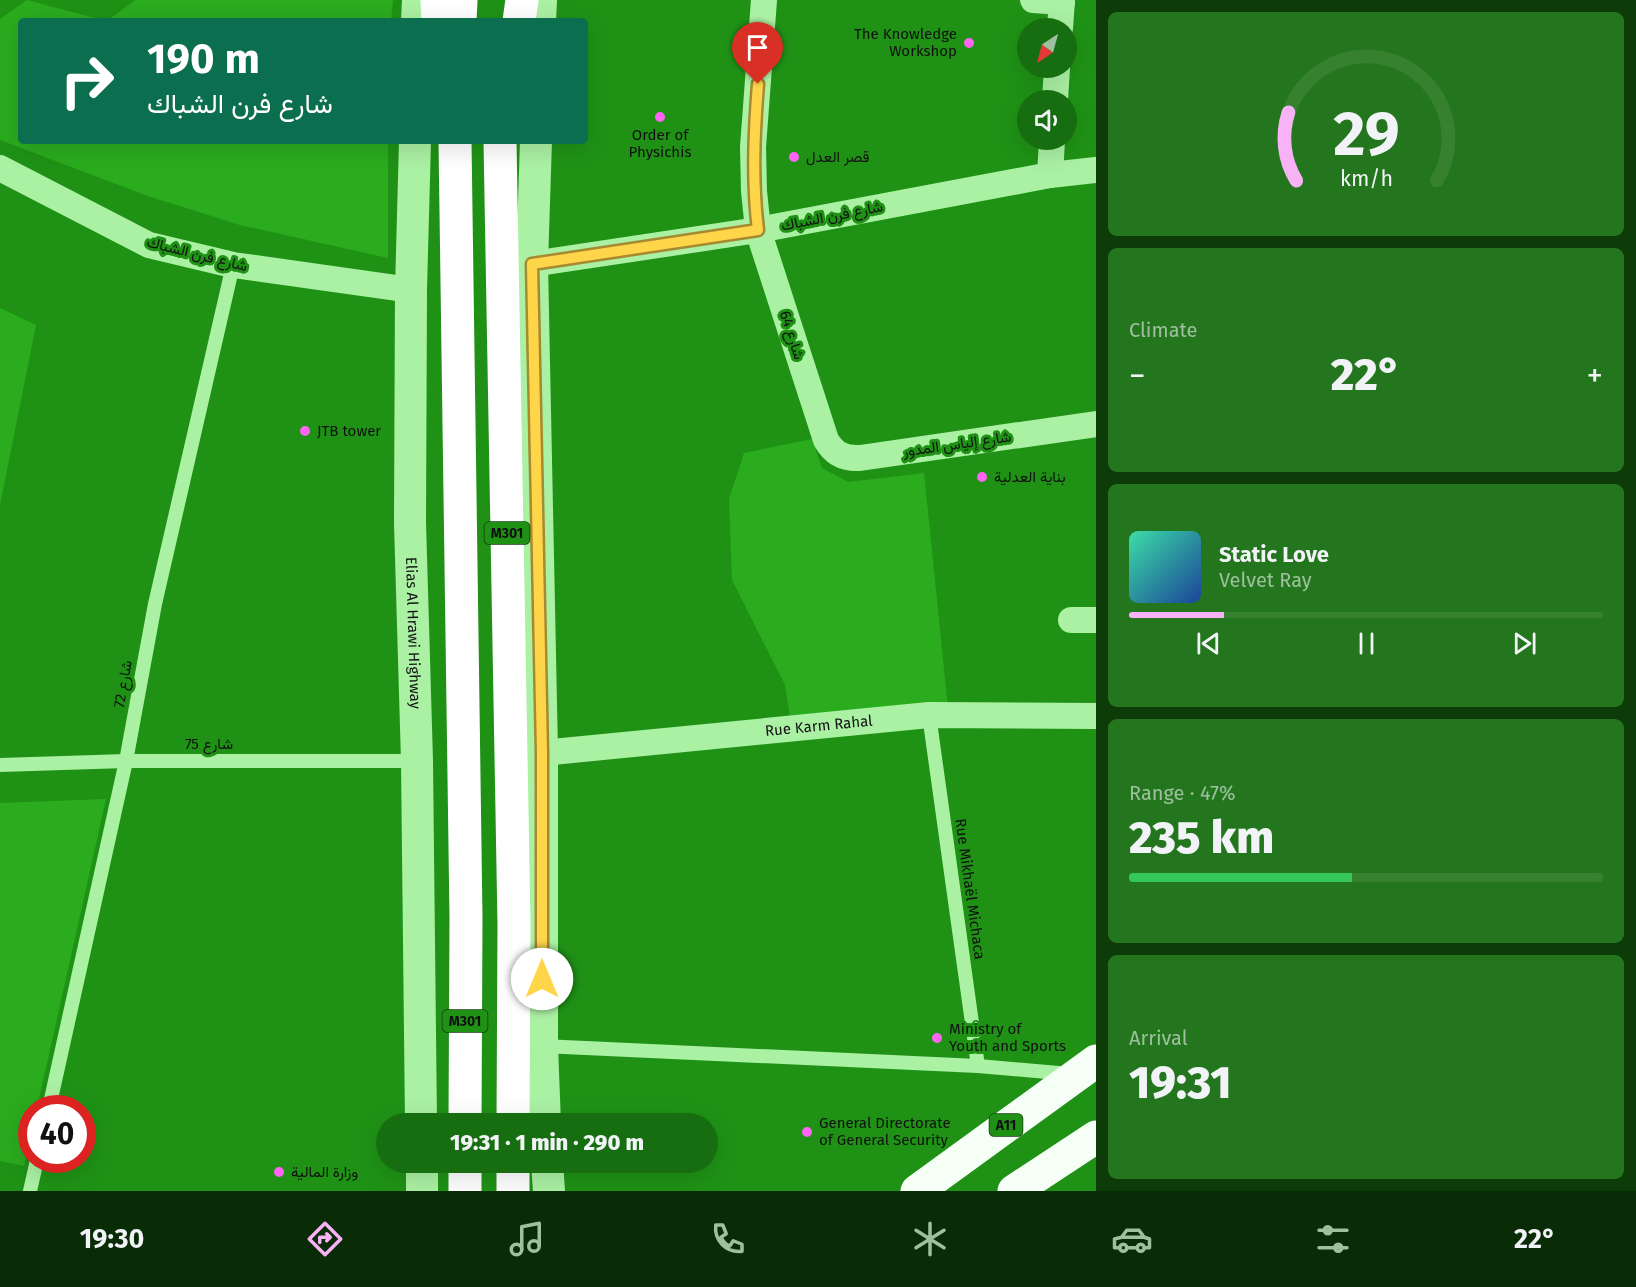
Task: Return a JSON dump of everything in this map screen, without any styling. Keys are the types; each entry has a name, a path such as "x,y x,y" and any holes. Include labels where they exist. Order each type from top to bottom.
{"highway":[{"path":"437,0 438,18"},
{"path":"460,18 461,0"},
{"path":"504,18 505,0"},
{"path":"519,18 522,0"},
{"name":"M301","path":"455,144 466,918 465,1113"},
{"name":"M301","path":"500,144 514,924 513,1113"},
{"name":"A11","path":"917,1191 1085,1068"},
{"path":"1014,1191 1096,1137"},
{"path":"465,1173 465,1191"},
{"path":"513,1173 513,1191"}],"street":[{"path":"417,18 418,0"},
{"path":"540,18 541,0"},
{"name":"شارع 64","path":"764,0 753,147 758,230 825,440"},
{"path":"1033,0 1062,1 1061,18"},
{"name":"Elias Al Hrawi Highway","path":"414,144 410,523 417,761 421,1113"},
{"path":"536,144 532,264 542,753 542,1046 545,1113"},
{"path":"1050,175 1051,150"},
{"name":"شارع فرن الشباك","path":"0,168 149,245 233,265 411,290"},
{"name":"شارع فرن الشباك","path":"532,264 758,230 1050,175 1096,170"},
{"name":"شارع إلياس المدور","path":"825,440 836,453 852,459 1096,424"},
{"name":"Rue Karm Rahal","path":"542,753 929,716 1096,716"},
{"path":"422,1173 422,1191"},
{"path":"548,1173 549,1191"}],"lane":[{"name":"شارع 72","path":"52,1095 126,761 154,604 233,265"},
{"name":"Rue Mikhaël Michaca","path":"929,716 978,1066"},
{"name":"شارع 75","path":"0,765 126,761 417,761"},
{"path":"542,1046 978,1066 1085,1068"},
{"path":"30,1191 34,1173"}],"green space":[{"path":"27,0 95,18 18,18 18,144 388,144 388,258 240,225 148,196 0,140 0,19"},
{"path":"135,0 393,0 391,18 111,18"},
{"path":"0,308 36,325 0,505"},
{"path":"812,439 822,468 848,482 924,473 948,708 791,723 785,685 732,580 729,499 744,453"},
{"path":"106,799 40,1095 18,1095 18,1165 0,1161 0,803"}],"place":[{"name":"The Knowledge Workshop","path":"969,43"},
{"name":"Order of Physichis","path":"660,117"},
{"name":"قصر العدل","path":"794,157"},
{"name":"JTB tower","path":"305,431"},
{"name":"بناية العدلية","path":"982,477"},
{"name":"Ministry of Youth and Sports","path":"937,1038"},
{"name":"General Directorate of General Security","path":"807,1132"},
{"name":"وزارة المالية","path":"279,1172"}],"route":[{"path":"542,979 542,753 532,264 758,230 753,147 758,84"}]}
